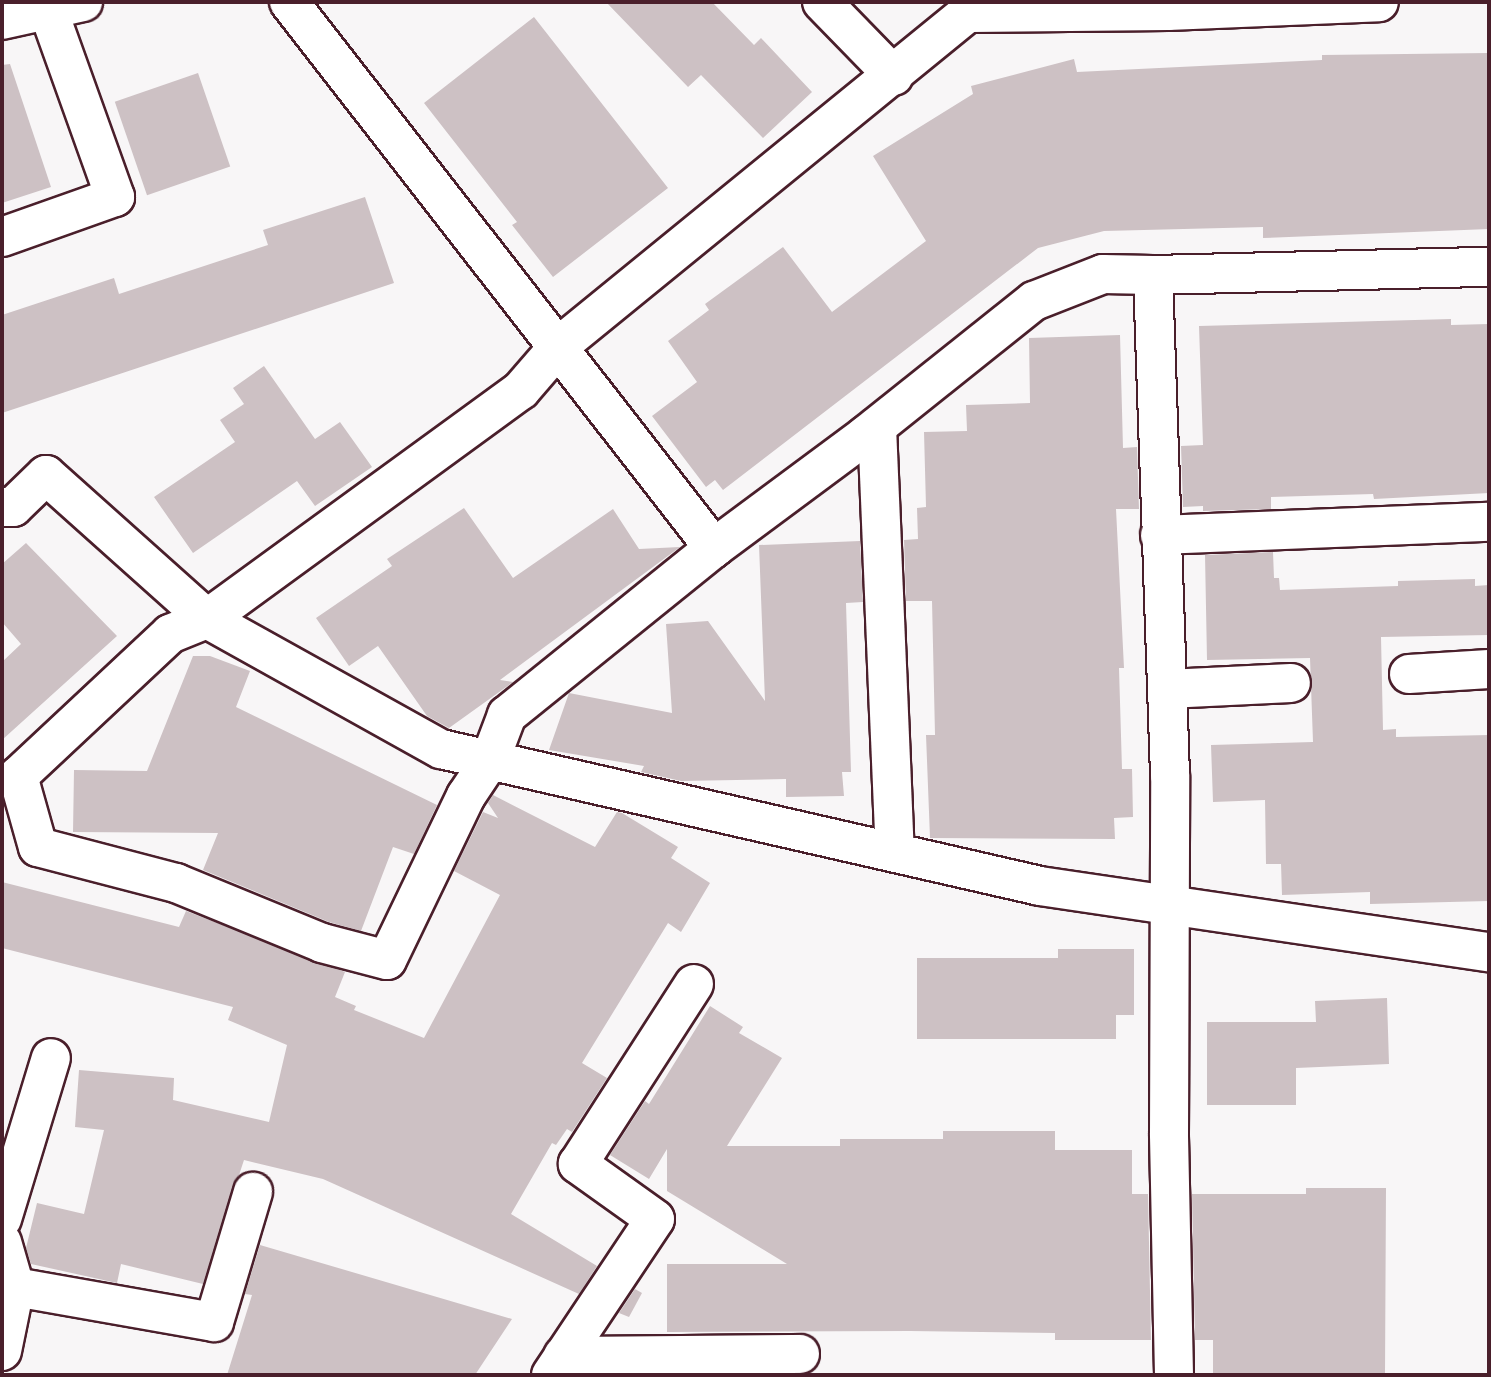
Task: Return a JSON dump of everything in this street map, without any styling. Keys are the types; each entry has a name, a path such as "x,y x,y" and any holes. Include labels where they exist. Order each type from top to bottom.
{"street":[{"path":"289,2 715,548"},
{"path":"822,2 894,76"},
{"path":"1379,2 1168,11 976,7 559,346 521,390 207,619 170,634 18,776 38,847 176,883 322,943 387,960 466,796 491,760 507,715 715,548 877,427 1034,301 1103,274 1489,267"},
{"path":"2,20 65,6 115,197 2,237"},
{"path":"1153,275 1172,903 1169,1133 1174,1375"},
{"path":"877,427 895,852"},
{"path":"2,508 13,507 47,475 207,619 441,749 1040,886 1172,903 1489,952"},
{"path":"1160,535 1489,522"},
{"path":"1409,674 1489,669"},
{"path":"1167,689 1291,683"},
{"path":"557,1366 655,1219 578,1164 694,984"},
{"path":"2,1219 51,1058"},
{"path":"15,1287 214,1322 253,1192"},
{"path":"2,1241 15,1287 2,1351"},
{"path":"557,1366 800,1354"}],"building":[{"path":"606,2 712,2 754,45 761,38 812,92 763,138 701,75 688,87"},
{"path":"534,17 668,188 553,277 512,225 517,222 424,103"},
{"path":"1489,53 1489,229 1263,238 1263,227 1104,231 1038,248 723,490 715,480 706,487 652,416 697,382 668,341 709,310 705,304 783,247 832,312 926,241 873,156 973,94 971,86 1074,59 1077,72 1322,60 1322,55"},
{"path":"10,64 51,187 2,203 2,65"},
{"path":"198,73 230,167 147,195 115,102"},
{"path":"365,197 394,283 2,413 2,315 114,278 119,294 268,245 263,230"},
{"path":"1451,319 1451,325 1489,324 1489,493 1374,499 1373,494 1271,497 1271,509 1203,511 1203,506 1183,507 1181,446 1203,445 1199,326"},
{"path":"1120,335 1123,448 1137,447 1139,509 1116,509 1124,668 1119,668 1122,769 1132,769 1133,817 1114,818 1115,839 930,838 926,735 935,735 932,601 906,601 904,540 918,539 917,508 926,507 924,432 967,431 966,405 1030,403 1029,338"},
{"path":"264,366 315,439 340,422 372,467 315,506 297,481 193,553 154,497 235,442 220,420 244,404 233,388"},
{"path":"464,508 513,578 613,509 639,549 680,547 500,680 513,682 449,728 427,716 378,646 349,666 316,618 392,566 387,559"},
{"path":"860,541 863,602 846,603 851,772 842,772 844,796 786,797 786,779 681,781 641,772 644,766 549,750 569,693 672,713 666,624 708,621 765,701 759,545"},
{"path":"26,543 117,636 2,740 2,662 21,644 2,622 2,564"},
{"path":"1273,552 1274,578 1279,578 1280,590 1398,586 1398,581 1475,579 1475,586 1489,585 1489,635 1381,637 1383,730 1396,729 1396,737 1489,735 1489,901 1370,904 1370,892 1282,895 1281,864 1266,864 1265,800 1213,802 1211,745 1313,742 1310,658 1207,660 1205,555"},
{"path":"193,656 210,656 250,671 236,707 437,805 414,854 393,847 361,931 329,922 203,870 218,833 73,832 74,770 147,771"},
{"path":"493,795 595,847 617,812 622,813 678,847 671,858 710,883 681,932 668,923 582,1063 607,1078 572,1132 567,1129 556,1145 552,1143 511,1214 597,1266 579,1294 323,1179 244,1160 203,1284 121,1264 117,1283 31,1264 26,1248 37,1203 84,1214 104,1130 75,1127 79,1070 174,1078 173,1100 269,1122 287,1045 228,1020 233,1007 2,948 2,882 179,927 186,911 345,972 335,997 356,1006 354,1010 424,1038 500,895 454,871 483,812 498,818 488,803"},
{"path":"1058,949 1134,949 1134,1015 1116,1015 1116,1039 917,1039 917,958 1058,958"},
{"path":"1387,998 1389,1064 1296,1068 1296,1105 1207,1105 1207,1022 1316,1022 1315,1001"},
{"path":"710,1006 743,1027 739,1033 782,1058 727,1146 840,1146 840,1139 943,1139 943,1131 1055,1131 1055,1150 1132,1150 1132,1194 1148,1194 1151,1340 1055,1340 1055,1333 667,1332 667,1264 787,1264 667,1191 667,1149 649,1179 610,1155 645,1101 649,1104"},
{"path":"1306,1188 1386,1188 1385,1375 1213,1375 1213,1340 1195,1340 1192,1194 1306,1194"},
{"path":"260,1245 512,1319 475,1375 227,1375 252,1295 245,1294"},
{"path":"635,1289 642,1293 629,1317 619,1313"}]}
